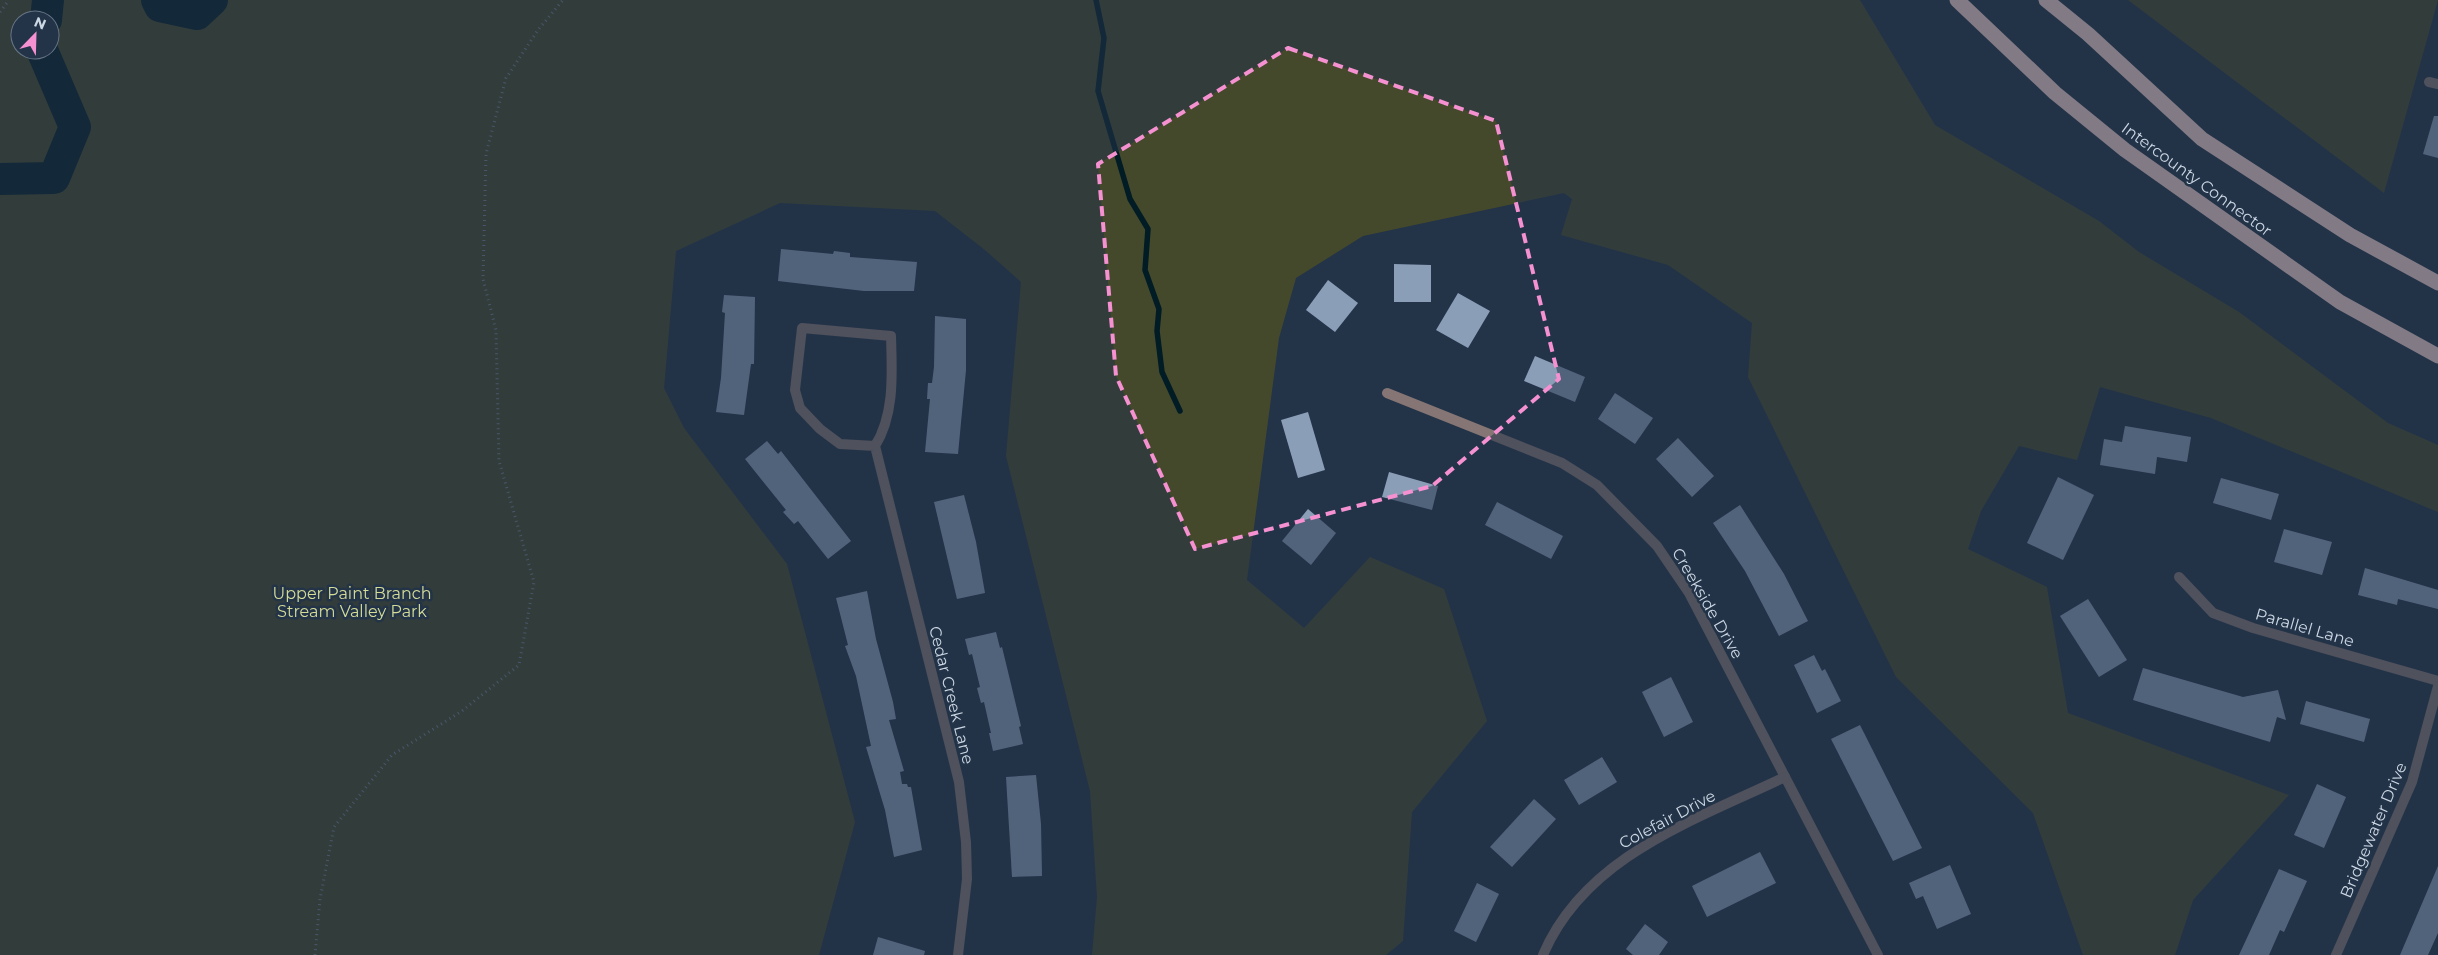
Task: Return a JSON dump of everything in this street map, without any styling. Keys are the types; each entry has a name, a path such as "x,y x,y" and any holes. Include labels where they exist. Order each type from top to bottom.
{"highway":[{"name":"Intercounty Connector","path":"1957,0 2055,93 2124,150 2340,302 2438,356"},
{"path":"2046,0 2088,34 2202,139 2350,235 2438,283"}],"street":[{"path":"802,328 891,336 890,402 884,431 875,446 840,444 820,429 800,408 795,390 802,328"},
{"name":"Creekside Drive","path":"1387,393 1562,464 1597,485 1657,546 1689,594 1878,955"},
{"name":"Cedar Creek Lane","path":"875,446 959,782 966,842 967,878 958,955"},
{"name":"Parallel Lane","path":"2178,577 2213,613 2253,628 2438,681"},
{"name":"Bridgewater Drive","path":"2336,955 2412,782 2438,686"},
{"name":"Colefair Drive","path":"1543,955 1562,920 1586,890 1616,863 1653,840 1785,777"}],"path":[{"path":"0,12 9,0"},
{"path":"315,955 320,898 334,827 392,756 462,711 519,665 534,582 499,461 496,330 483,279 486,154 506,78 538,30 563,0"}],"highlighted area":[{"path":"1288,48 1496,121 1559,379 1432,486 1195,549 1116,376 1098,164"}],"green space":[{"name":"Upper Paint Branch Stream Valley Park","path":"0,0 1860,0 1935,125 2099,221 2139,252 2239,312 2388,423 2438,445 2438,512 2211,418 2100,387 2077,460 2019,446 1981,511 1968,549 2047,587 2068,713 2289,795 2193,900 2175,955 2083,955 2033,813 1896,677 1748,377 1752,323 1668,265 1561,235 1572,199 1564,193 1363,236 1296,278 1279,338 1247,580 1304,628 1370,557 1444,589 1487,721 1412,812 1403,941 1386,955 1092,955 1097,897 1090,791 1006,456 1021,282 985,250 935,211 780,203 676,251 664,388 684,428 787,564 855,822 819,955 0,955"},
{"path":"2128,0 2438,0 2384,193"}],"building":[{"path":"2434,116 2438,116 2438,158 2423,154"},
{"path":"781,249 833,254 834,251 850,253 850,257 917,262 914,291 864,291 778,281"},
{"path":"1394,264 1431,265 1431,302 1394,302"},
{"path":"1328,280 1358,303 1335,332 1306,310"},
{"path":"1458,293 1490,311 1468,348 1436,330"},
{"path":"724,295 755,297 754,364 751,364 744,415 716,412 721,378 725,313 722,312"},
{"path":"935,316 966,319 966,370 958,454 925,452 930,399 927,399 928,383 932,383 934,367"},
{"path":"1535,356 1585,377 1575,402 1524,381"},
{"path":"1615,393 1653,418 1635,444 1598,419"},
{"path":"1308,412 1325,470 1298,478 1281,420"},
{"path":"2125,426 2191,437 2187,462 2157,457 2155,474 2100,465 2104,439 2122,442"},
{"path":"1678,438 1714,476 1692,497 1656,459"},
{"path":"767,441 778,454 781,451 851,541 828,559 798,521 794,524 783,512 786,510 745,459"},
{"path":"1389,472 1438,486 1432,510 1382,497"},
{"path":"2058,477 2094,495 2063,560 2027,543"},
{"path":"2221,478 2279,494 2271,520 2213,503"},
{"path":"964,495 976,542 985,593 957,599 934,502"},
{"path":"1497,502 1563,536 1551,559 1485,525"},
{"path":"1740,505 1784,574 1808,621 1779,636 1745,571 1713,523"},
{"path":"1308,509 1336,533 1311,565 1282,541"},
{"path":"2284,529 2332,542 2322,575 2274,562"},
{"path":"2365,568 2438,590 2438,609 2398,599 2397,605 2358,595"},
{"path":"867,591 876,639 893,702 896,719 889,720 904,771 900,772 902,784 907,784 908,787 911,787 922,850 894,857 885,810 866,747 871,746 856,676 845,646 848,645 836,598"},
{"path":"2088,599 2127,660 2099,677 2060,616"},
{"path":"996,632 1000,648 1002,647 1010,680 1021,726 1019,727 1023,744 993,751 984,702 981,703 977,688 980,687 972,654 969,655 965,639"},
{"path":"1814,655 1822,671 1825,669 1841,701 1817,713 1794,665"},
{"path":"2143,668 2243,697 2278,690 2286,720 2277,717 2270,742 2133,700"},
{"path":"1671,677 1693,722 1664,737 1642,692"},
{"path":"2306,701 2370,719 2364,742 2300,724"},
{"path":"1860,725 1922,848 1893,861 1831,739"},
{"path":"1602,757 1617,782 1579,805 1564,780"},
{"path":"1036,775 1041,824 1042,876 1012,877 1006,777"},
{"path":"2317,784 2346,797 2324,848 2294,835"},
{"path":"1534,799 1556,819 1512,867 1490,847"},
{"path":"1760,852 1776,883 1707,917 1692,886"},
{"path":"1950,865 1971,914 1937,929 1923,896 1916,899 1909,883"},
{"path":"2438,866 2438,933 2428,955 2400,955"},
{"path":"2279,869 2307,881 2284,932 2280,930 2269,955 2239,955"},
{"path":"1477,883 1499,894 1476,942 1454,931"},
{"path":"1645,924 1668,942 1659,955 1633,955 1626,949"},
{"path":"878,937 925,951 924,955 873,955"}],"waterway":[{"path":"47,10 48,0"},
{"path":"157,0 160,6 197,14 212,0"},
{"path":"1096,0 1104,38 1098,91 1130,199 1148,229 1145,270 1159,309 1157,331 1162,372 1180,411"},
{"path":"0,179 54,178 75,127 46,60"}]}
